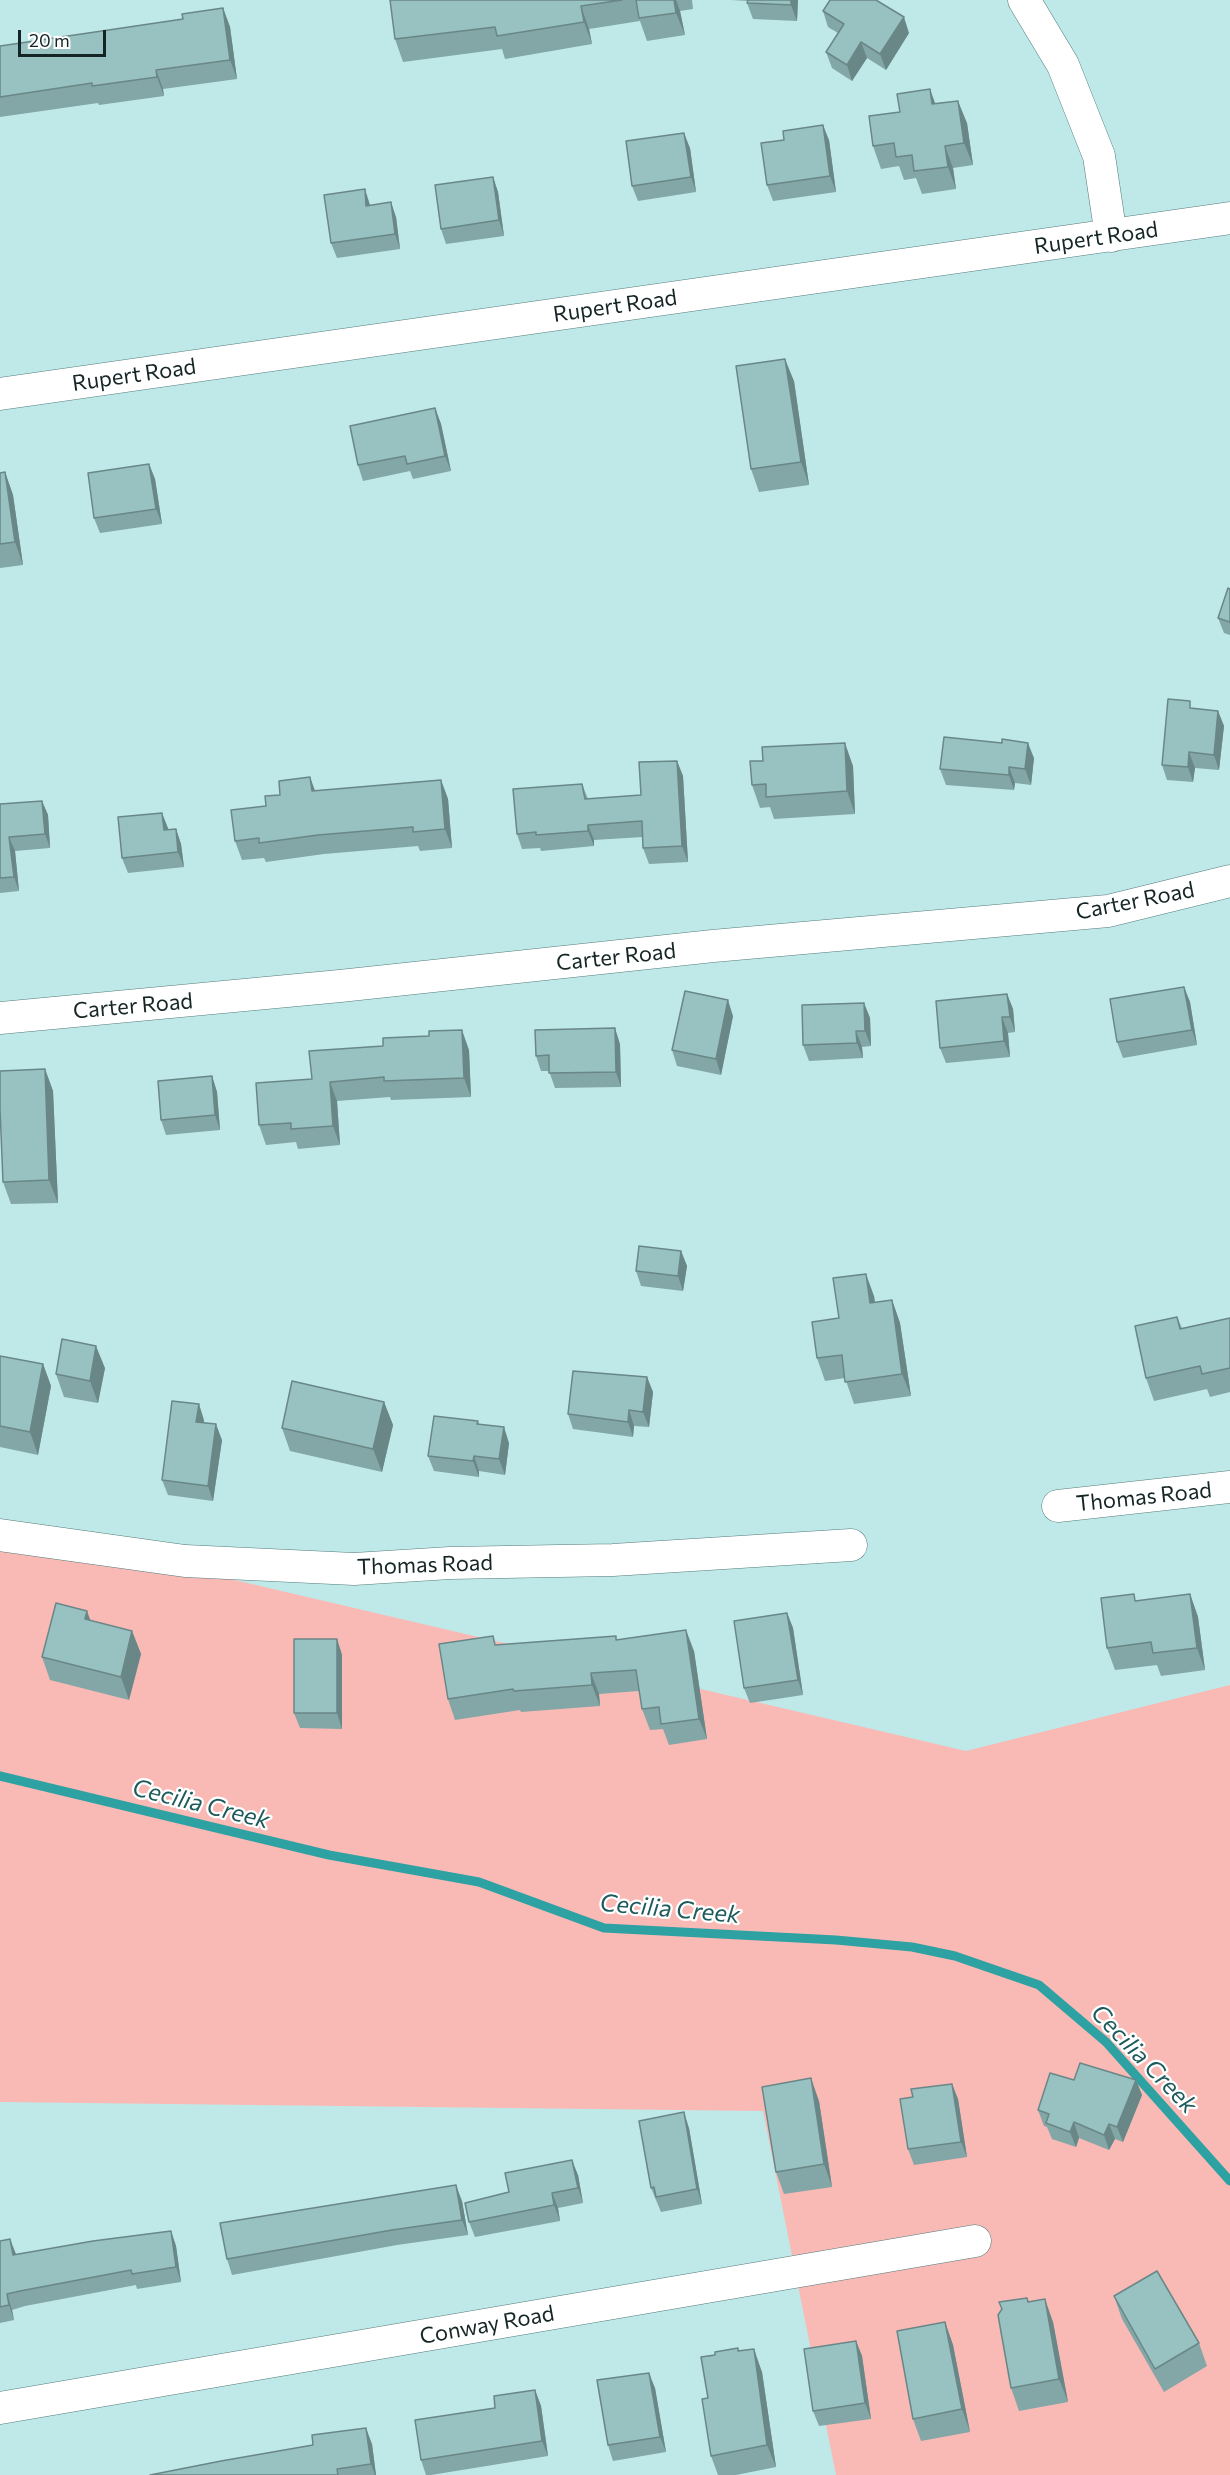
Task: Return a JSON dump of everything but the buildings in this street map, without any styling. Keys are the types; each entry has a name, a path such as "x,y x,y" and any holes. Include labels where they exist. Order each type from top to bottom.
{"street":[{"path":"1024,0 1063,65 1099,156 1111,236"},
{"name":"Rupert Road","path":"0,394 1230,218"},
{"name":"Carter Road","path":"0,1018 340,986 712,946 1108,911 1230,881"},
{"name":"Thomas Road","path":"1058,1506 1230,1487"},
{"name":"Thomas Road","path":"0,1535 185,1561 354,1569 450,1563 613,1560 851,1545"},
{"name":"Conway Road","path":"0,2409 975,2241"}],"shaded area":[{"path":"0,1530 42,1535 966,1751 1230,1685 1230,2475 836,2475 763,2111 0,2102"}],"waterway":[{"name":"Cecilia Creek","path":"0,1776 329,1855 479,1882 604,1928 836,1940 912,1947 955,1956 1039,1985 1106,2042 1230,2181"}]}
